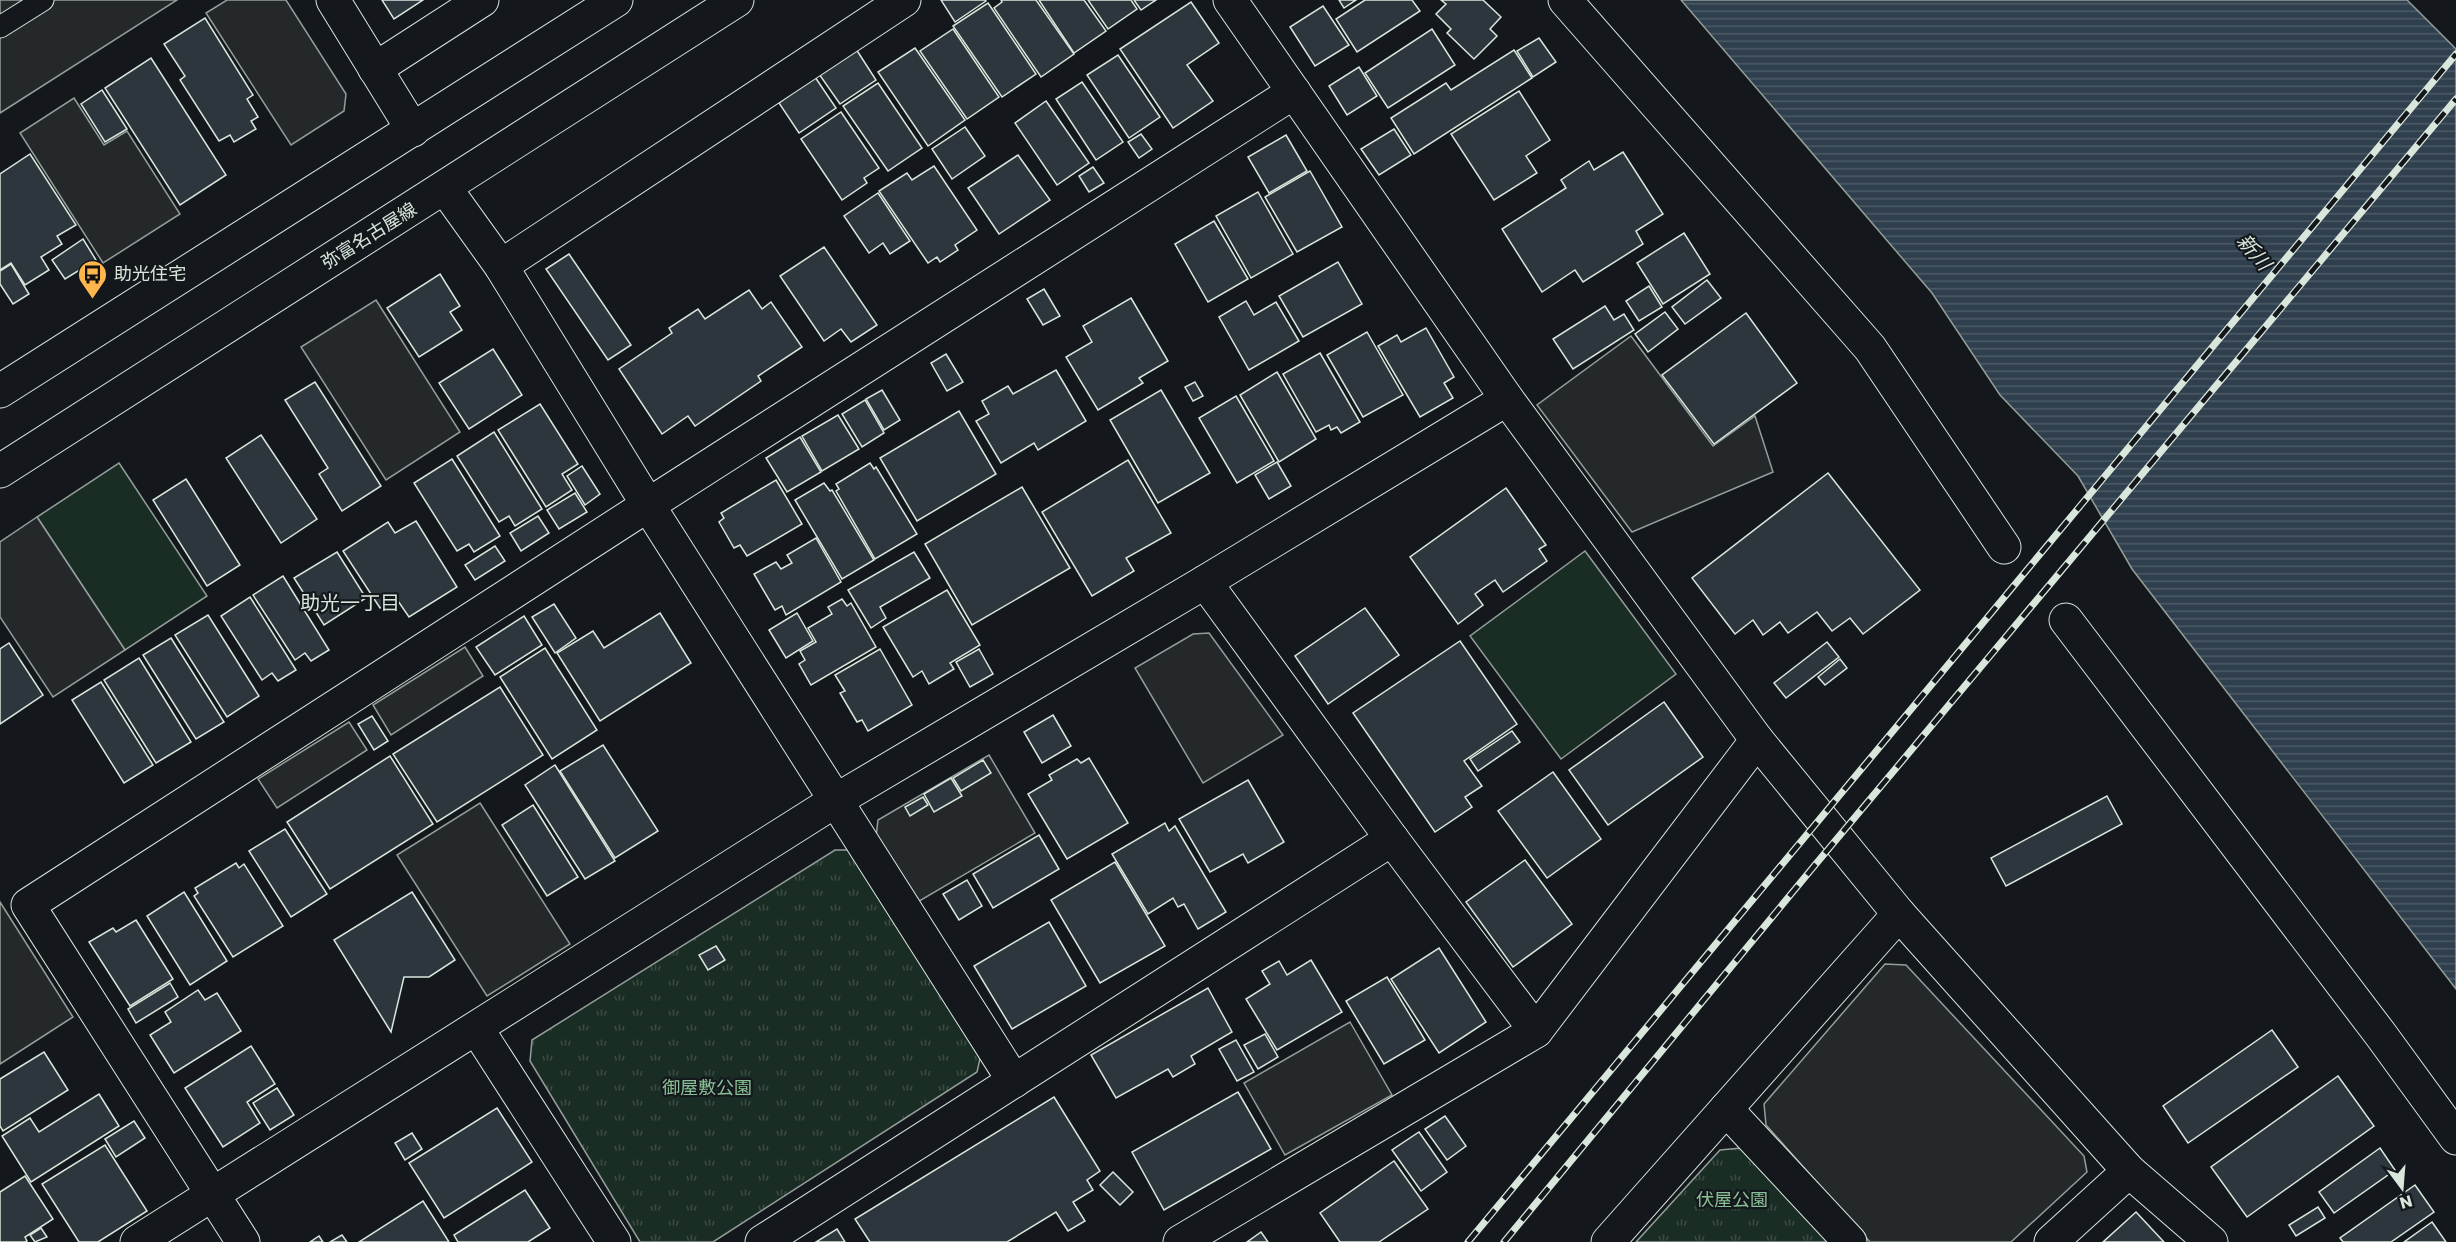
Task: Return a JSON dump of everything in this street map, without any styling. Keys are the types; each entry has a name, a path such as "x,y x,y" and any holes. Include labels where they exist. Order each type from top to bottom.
{"street":[{"path":"333,0 413,130"},
{"path":"375,69 482,0"},
{"path":"0,391 616,0"},
{"name":"弥富名古屋線","path":"0,471 737,0"},
{"path":"501,266 904,0"},
{"path":"1230,0 1507,399 1757,740 1899,914 2128,1171 2211,1242"},
{"path":"1565,0 1870,348 2004,547"},
{"path":"243,1242 28,905 1294,92"},
{"path":"445,188 501,266 648,505 1014,1081"},
{"path":"137,1242 835,801 1205,582 1507,399"},
{"path":"1205,582 1392,839 1536,1031"},
{"path":"2066,620 2374,1026 2456,1138"},
{"path":"1180,1242 1536,1031 1757,740"},
{"path":"762,1242 1392,839"},
{"path":"1608,1242 1899,914"},
{"path":"477,1029 614,1242"},
{"path":"1726,1109 1850,1242"},
{"path":"2051,1242 2128,1171"}],"lane":[{"path":"0,27 43,0"}],"green space":[{"path":"119,463 207,596 125,650 37,517"},
{"path":"1585,551 1676,674 1561,759 1470,636"},
{"name":"御屋敷公園","path":"835,850 850,850 982,1050 977,1072 713,1242 640,1242 530,1061 532,1040"},
{"name":"伏屋公園","path":"1741,1148 1829,1242 1636,1242 1720,1150"}],"shaded area":[{"path":"0,0 177,0 0,113"},
{"path":"227,0 286,0 346,94 344,111 291,145 206,13"},
{"path":"74,98 104,145 127,131 180,214 103,263 20,133"},
{"path":"376,300 460,432 386,480 301,347"},
{"path":"1631,336 1713,446 1755,416 1773,472 1632,532 1537,405"},
{"path":"37,517 125,650 53,697 0,617 0,542"},
{"path":"1209,633 1283,735 1203,783 1135,668 1193,634"},
{"path":"465,647 483,676 391,735 373,705"},
{"path":"349,722 367,750 277,808 258,779"},
{"path":"989,755 1035,833 916,903 876,837 878,820"},
{"path":"480,803 570,944 487,996 397,855"},
{"path":"0,902 73,1017 0,1064"},
{"path":"1885,964 1906,965 2084,1156 2087,1172 2011,1242 1870,1242 1766,1125 1764,1104"},
{"path":"1350,1022 1392,1095 1285,1155 1244,1083"}],"water":[{"name":"新川","path":"1681,0 2407,0 2456,49 2456,989 2132,569 2078,476 2000,395 1932,293"}],"building":[{"path":"382,0 423,0 394,19"},
{"path":"941,0 985,0 986,1 955,22"},
{"path":"1001,0 1036,0 1074,54 1041,77 994,8 1002,2"},
{"path":"1039,0 1084,0 1106,31 1074,53"},
{"path":"1088,0 1131,0 1137,9 1108,29"},
{"path":"1134,0 1156,0 1141,10"},
{"path":"1339,0 1356,0 1344,8"},
{"path":"1365,0 1412,0 1420,11 1357,52 1336,19"},
{"path":"1441,0 1483,0 1501,17 1490,29 1497,36 1474,59 1447,33 1451,29 1436,14 1446,4"},
{"path":"1191,2 1219,43 1187,65 1213,101 1173,128 1120,49"},
{"path":"988,3 1036,74 1002,97 953,26"},
{"path":"1323,6 1349,45 1315,66 1290,27"},
{"path":"205,18 253,95 247,99 258,117 251,121 256,129 234,142 230,135 219,141 180,80 185,76 164,44"},
{"path":"953,29 999,97 967,119 920,51"},
{"path":"1432,29 1455,65 1388,108 1365,73"},
{"path":"1539,38 1556,62 1533,77 1517,51"},
{"path":"915,48 965,120 928,146 878,72"},
{"path":"856,49 876,80 840,104 819,74"},
{"path":"1514,50 1532,78 1414,154 1391,118 1446,83 1451,90"},
{"path":"1118,55 1160,117 1129,138 1087,75"},
{"path":"151,58 226,175 180,205 105,88"},
{"path":"1359,67 1377,96 1347,115 1329,86"},
{"path":"815,77 836,108 799,133 779,103"},
{"path":"1082,82 1123,142 1096,160 1056,99"},
{"path":"878,83 922,148 888,171 843,106"},
{"path":"102,90 127,129 105,142 81,104"},
{"path":"1519,91 1550,140 1526,156 1537,173 1494,200 1451,134"},
{"path":"1046,101 1089,163 1057,185 1015,123"},
{"path":"841,112 879,168 864,178 867,183 842,200 801,139"},
{"path":"965,127 985,156 952,179 932,149"},
{"path":"1394,129 1411,155 1379,175 1361,149"},
{"path":"1141,134 1152,149 1139,158 1128,142"},
{"path":"1286,135 1307,171 1269,193 1248,157"},
{"path":"1623,152 1663,214 1636,231 1643,244 1583,282 1575,270 1542,292 1502,229 1566,188 1561,180 1589,161 1594,170"},
{"path":"30,154 76,225 57,236 62,244 41,257 49,270 25,285 11,263 0,270 0,174"},
{"path":"1018,155 1050,200 999,234 968,188"},
{"path":"934,166 977,230 955,245 958,250 940,262 937,257 928,263 879,191 907,173 912,180"},
{"path":"1093,167 1104,183 1089,192 1079,176"},
{"path":"1310,171 1342,227 1297,252 1265,197"},
{"path":"1258,192 1293,254 1251,278 1216,216"},
{"path":"878,193 910,241 890,254 883,243 869,253 844,216"},
{"path":"1214,221 1248,279 1208,302 1175,244"},
{"path":"1684,233 1710,274 1663,304 1637,263"},
{"path":"83,239 96,260 65,279 52,260"},
{"path":"824,247 877,325 851,342 841,329 824,341 780,276"},
{"path":"569,254 631,345 608,360 546,269"},
{"path":"1338,262 1362,304 1303,337 1279,296"},
{"path":"11,264 29,294 13,304 0,284 0,271"},
{"path":"440,274 460,306 450,312 462,330 419,357 387,308"},
{"path":"1707,280 1721,298 1685,324 1672,307"},
{"path":"1649,286 1662,307 1639,321 1626,301"},
{"path":"1044,289 1060,316 1043,325 1027,299"},
{"path":"749,290 762,309 771,302 802,347 758,376 761,381 695,426 688,416 662,434 619,369 672,333 669,328 698,309 705,319"},
{"path":"1131,298 1168,361 1139,378 1143,383 1098,410 1066,357 1092,342 1083,326"},
{"path":"1246,301 1254,315 1276,302 1299,341 1249,370 1219,317"},
{"path":"1605,306 1614,320 1624,314 1634,330 1573,369 1553,339"},
{"path":"1665,312 1678,329 1648,352 1635,334"},
{"path":"1746,313 1797,383 1714,444 1662,375"},
{"path":"1426,328 1454,377 1444,383 1453,398 1420,417 1378,346 1397,335 1401,342"},
{"path":"1367,332 1403,395 1363,417 1327,355"},
{"path":"493,349 522,395 469,429 439,383"},
{"path":"1320,353 1360,422 1341,433 1337,427 1331,430 1329,425 1316,432 1283,374"},
{"path":"946,354 963,382 947,391 931,363"},
{"path":"1056,370 1086,421 1038,450 1034,443 1001,463 976,421 989,414 982,401 1008,386 1013,394"},
{"path":"1277,372 1316,439 1279,462 1240,395"},
{"path":"315,382 381,486 342,511 319,474 328,468 285,400"},
{"path":"1195,382 1203,396 1193,401 1185,387"},
{"path":"882,390 900,420 884,430 866,399"},
{"path":"1161,390 1210,473 1158,503 1110,420"},
{"path":"1236,396 1274,461 1237,483 1199,418"},
{"path":"865,400 884,433 862,447 842,414"},
{"path":"540,404 578,464 562,474 572,490 546,507 498,430"},
{"path":"959,411 996,474 917,521 880,458"},
{"path":"838,415 859,449 822,471 802,436"},
{"path":"494,432 542,509 515,526 509,516 499,522 457,456"},
{"path":"261,435 317,519 281,543 226,458"},
{"path":"800,437 821,472 787,492 766,458"},
{"path":"452,459 500,536 474,552 469,544 457,551 414,483"},
{"path":"1128,460 1171,533 1126,558 1134,571 1092,596 1042,512"},
{"path":"1277,462 1291,486 1269,499 1255,475"},
{"path":"870,463 874,469 876,467 917,534 875,559 836,491 839,489 836,484"},
{"path":"582,466 600,494 585,505 567,476"},
{"path":"1828,473 1920,590 1863,634 1850,618 1832,631 1817,612 1788,633 1780,622 1763,635 1753,620 1735,634 1692,578"},
{"path":"186,479 240,565 207,586 153,500"},
{"path":"776,480 802,524 747,556 740,545 734,548 719,522 724,518 721,513"},
{"path":"824,483 830,491 832,490 874,560 842,579 795,500"},
{"path":"1022,487 1070,568 972,625 925,544"},
{"path":"1506,488 1546,545 1539,549 1547,561 1503,592 1495,580 1475,594 1483,605 1458,624 1410,557"},
{"path":"575,493 587,512 559,529 547,510"},
{"path":"538,516 549,533 521,551 510,533"},
{"path":"416,521 457,587 409,617 396,598 380,608 343,551 388,522 395,533"},
{"path":"816,538 841,582 786,615 782,606 775,610 754,574 776,562 781,569 792,563 787,555"},
{"path":"495,546 505,561 475,580 465,565"},
{"path":"337,552 366,598 324,625 294,578"},
{"path":"914,552 930,578 880,607 886,618 871,628 848,590"},
{"path":"283,576 329,650 311,661 305,653 295,660 253,595"},
{"path":"947,590 980,645 950,663 954,669 929,684 922,671 913,677 883,627"},
{"path":"250,597 296,670 278,681 272,673 262,680 221,616"},
{"path":"842,599 847,606 851,603 876,647 811,685 799,664 805,660 800,651 816,642 808,628 832,614 828,607"},
{"path":"554,604 576,638 555,653 532,617"},
{"path":"1365,608 1399,655 1328,704 1295,656"},
{"path":"660,613 691,663 600,721 557,653 593,631 604,648"},
{"path":"797,613 813,641 786,658 769,630"},
{"path":"208,615 259,696 227,717 175,635"},
{"path":"524,616 542,645 495,675 476,647"},
{"path":"171,638 224,722 196,739 143,655"},
{"path":"1460,641 1517,724 1464,761 1482,786 1465,797 1472,807 1435,832 1353,713"},
{"path":"1827,642 1839,657 1786,698 1774,683"},
{"path":"9,643 43,695 0,724 0,649"},
{"path":"545,648 597,730 552,759 500,677"},
{"path":"880,649 912,705 868,731 862,720 857,722 840,693 845,691 835,675"},
{"path":"979,649 993,674 970,687 956,662"},
{"path":"139,658 191,742 156,763 104,680"},
{"path":"1840,659 1847,668 1825,685 1818,677"},
{"path":"101,682 153,765 124,783 72,700"},
{"path":"500,687 543,755 437,822 393,754"},
{"path":"1664,702 1703,757 1608,825 1569,770"},
{"path":"1053,715 1071,746 1042,763 1024,732"},
{"path":"372,716 388,741 374,750 358,724"},
{"path":"1512,731 1520,742 1478,771 1470,759"},
{"path":"603,745 658,831 615,858 560,771"},
{"path":"390,756 433,824 330,889 287,822"},
{"path":"1089,758 1128,823 1067,859 1028,794 1052,780 1049,775 1077,759 1081,763"},
{"path":"983,760 991,773 961,791 953,778"},
{"path":"555,765 615,861 585,879 525,785"},
{"path":"1553,772 1601,839 1547,878 1498,811"},
{"path":"951,778 962,796 934,812 924,794"},
{"path":"1248,780 1284,842 1248,863 1243,854 1210,872 1179,819"},
{"path":"2107,796 2122,824 2006,886 1991,858"},
{"path":"923,797 928,805 910,816 905,807"},
{"path":"533,805 578,877 547,896 502,825"},
{"path":"1165,823 1169,831 1175,826 1226,912 1198,929 1184,904 1178,907 1173,898 1148,914 1112,854"},
{"path":"285,829 327,894 291,917 249,851"},
{"path":"1039,835 1059,869 993,908 973,874"},
{"path":"1525,860 1572,924 1513,967 1466,902"},
{"path":"1115,862 1165,946 1100,983 1051,900"},
{"path":"236,863 239,868 244,864 283,926 233,957 194,896 198,893 195,888"},
{"path":"967,880 982,906 959,920 943,894"},
{"path":"184,892 227,961 190,985 147,916"},
{"path":"412,892 455,960 429,977 404,977 391,1032 334,940"},
{"path":"136,920 173,979 130,1006 89,942 113,928 116,932"},
{"path":"1049,922 1086,986 1012,1029 974,966"},
{"path":"716,946 725,960 708,970 699,955"},
{"path":"1439,948 1486,1022 1439,1053 1391,979"},
{"path":"1311,960 1342,1012 1277,1050 1246,999 1270,984 1262,971 1279,961 1287,975"},
{"path":"1387,977 1425,1040 1384,1064 1346,1001"},
{"path":"170,983 178,997 136,1023 128,1009"},
{"path":"1208,988 1232,1032 1191,1056 1195,1064 1173,1077 1168,1069 1116,1098 1091,1055"},
{"path":"198,990 205,1000 217,993 241,1031 174,1073 150,1035 171,1022 165,1012"},
{"path":"2272,1030 2298,1067 2188,1143 2163,1106"},
{"path":"1265,1034 1278,1057 1258,1069 1244,1045"},
{"path":"1236,1040 1254,1072 1237,1081 1219,1049"},
{"path":"251,1046 275,1084 247,1102 260,1123 223,1147 185,1088"},
{"path":"44,1052 68,1090 3,1131 0,1126 0,1079"},
{"path":"2338,1076 2374,1126 2247,1217 2211,1167"},
{"path":"277,1088 294,1115 270,1130 253,1103"},
{"path":"1238,1092 1271,1149 1164,1210 1132,1152"},
{"path":"99,1094 119,1126 31,1182 2,1136 30,1118 39,1132"},
{"path":"1054,1097 1100,1171 1087,1180 1093,1190 1073,1202 1085,1221 1068,1231 1056,1212 1007,1242 870,1242 855,1219"},
{"path":"497,1108 532,1162 444,1218 409,1163"},
{"path":"1445,1116 1466,1146 1447,1160 1425,1129"},
{"path":"134,1121 145,1138 116,1157 105,1139"},
{"path":"1419,1132 1447,1172 1421,1191 1392,1150"},
{"path":"412,1133 422,1149 405,1160 395,1143"},
{"path":"105,1145 147,1211 98,1242 79,1242 42,1184"},
{"path":"2380,1148 2395,1170 2334,1213 2319,1192"},
{"path":"1394,1161 1428,1209 1379,1242 1340,1242 1320,1213"},
{"path":"1113,1172 1133,1192 1120,1205 1100,1185"},
{"path":"25,1176 53,1219 25,1237 27,1241 25,1242 0,1242 0,1192"},
{"path":"2415,1185 2434,1212 2391,1242 2343,1242 2340,1238"},
{"path":"525,1190 550,1228 528,1242 458,1242 454,1235"},
{"path":"423,1201 449,1242 359,1242"},
{"path":"2318,1207 2325,1218 2296,1236 2289,1225"},
{"path":"2136,1212 2164,1242 2103,1242"},
{"path":"2432,1222 2446,1242 2404,1242"},
{"path":"41,1228 47,1237 35,1242 30,1235"},
{"path":"837,1229 845,1242 816,1242"},
{"path":"1261,1232 1268,1242 1247,1242"},
{"path":"342,1235 347,1242 330,1242"},
{"path":"319,1236 323,1242 310,1242"}],"railway":[{"path":"1468,1242 2456,54"},
{"path":"1504,1242 1815,865 2456,99"}],"place":[{"name":"助光住宅","path":"93,300"}],"district":[{"name":"助光一丁目","path":"350,603"}]}
